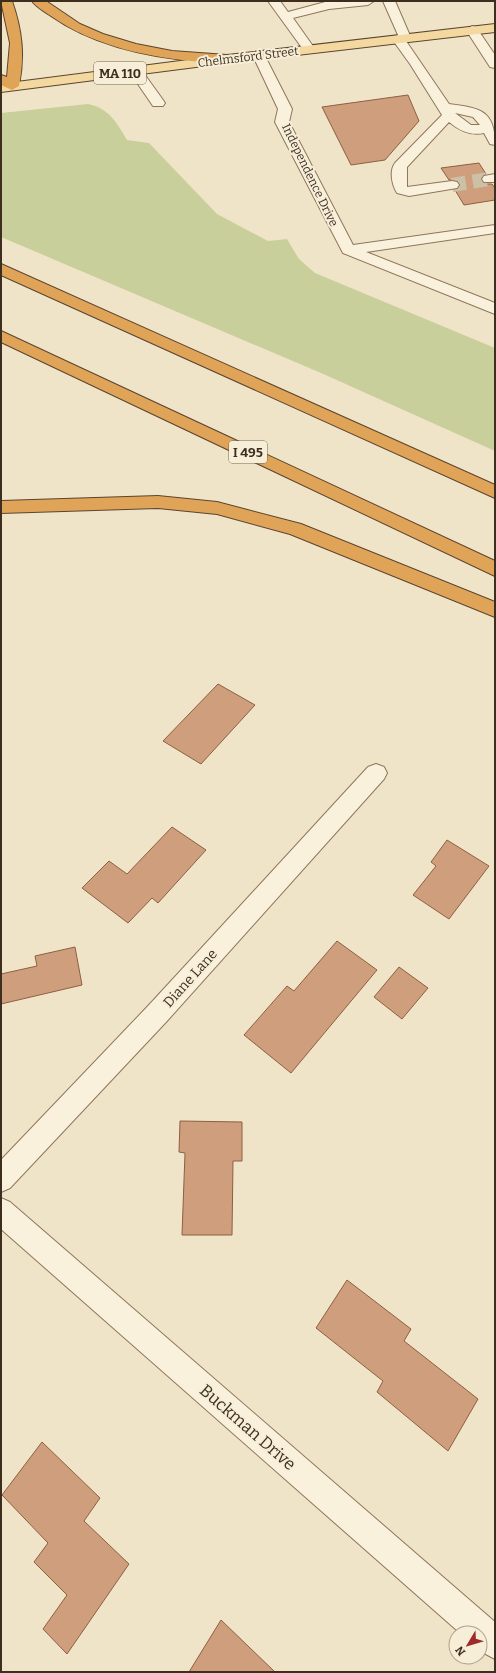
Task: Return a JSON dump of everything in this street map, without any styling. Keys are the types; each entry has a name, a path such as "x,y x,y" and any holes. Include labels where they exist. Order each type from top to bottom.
{"highway":[{"path":"5,85 18,63 18,50 12,18 6,1"},
{"path":"38,1 70,23 93,35 115,42 146,50 188,56 227,59"},
{"path":"1,270 495,492"},
{"name":"I 495","path":"1,336 495,569"},
{"path":"1,507 86,503 158,502 188,504 230,511 295,529 495,610"}],"main road":[{"name":"Chelmsford Street","path":"5,85 495,28"}],"street":[{"path":"274,1 309,50"},
{"path":"285,16 323,3 368,1"},
{"path":"389,1 402,38 447,111 460,125 468,130 481,130 484,121 495,114"},
{"path":"472,30 495,64"},
{"name":"Independence Drive","path":"258,56 285,109 282,122 348,250"},
{"path":"135,71 158,103"},
{"path":"447,111 473,112 484,121 495,141"},
{"path":"447,111 400,166 399,185 402,190 409,192 452,185"},
{"path":"348,250 495,229"},
{"path":"348,250 495,309"},
{"name":"Diane Lane","path":"1,1179 158,1013 376,773"},
{"name":"Buckman Drive","path":"1,1211 495,1643"}],"green space":[{"path":"88,104 102,109 112,117 127,140 149,143 217,214 268,241 287,239 299,259 315,273 495,348 495,451 321,373 1,237 1,113"}],"building":[{"path":"408,95 419,121 385,160 351,165 322,107"},
{"path":"479,163 486,174 483,175 481,180 484,184 492,184 495,188 495,200 464,205 455,190 458,189 460,184 457,181 449,180 441,168"},
{"path":"218,684 255,705 201,764 163,741"},
{"path":"172,827 206,850 158,903 152,898 128,923 82,888 109,861 127,874"},
{"path":"447,840 489,866 449,919 413,895 436,866 431,862"},
{"path":"337,941 377,970 291,1073 244,1035 287,986 294,991"},
{"path":"75,947 82,985 1,1004 1,974 37,966 35,956"},
{"path":"399,967 428,988 402,1019 374,997"},
{"path":"180,1121 242,1122 242,1161 233,1161 232,1235 182,1235 185,1153 179,1152"},
{"path":"347,1280 411,1329 404,1341 478,1399 448,1451 377,1392 383,1381 316,1328"},
{"path":"42,1442 100,1498 84,1521 129,1564 67,1654 43,1629 67,1595 34,1562 48,1543 2,1495"},
{"path":"221,1620 275,1672 189,1672"}],"tunnel":[{"path":"452,185 489,179"}]}
